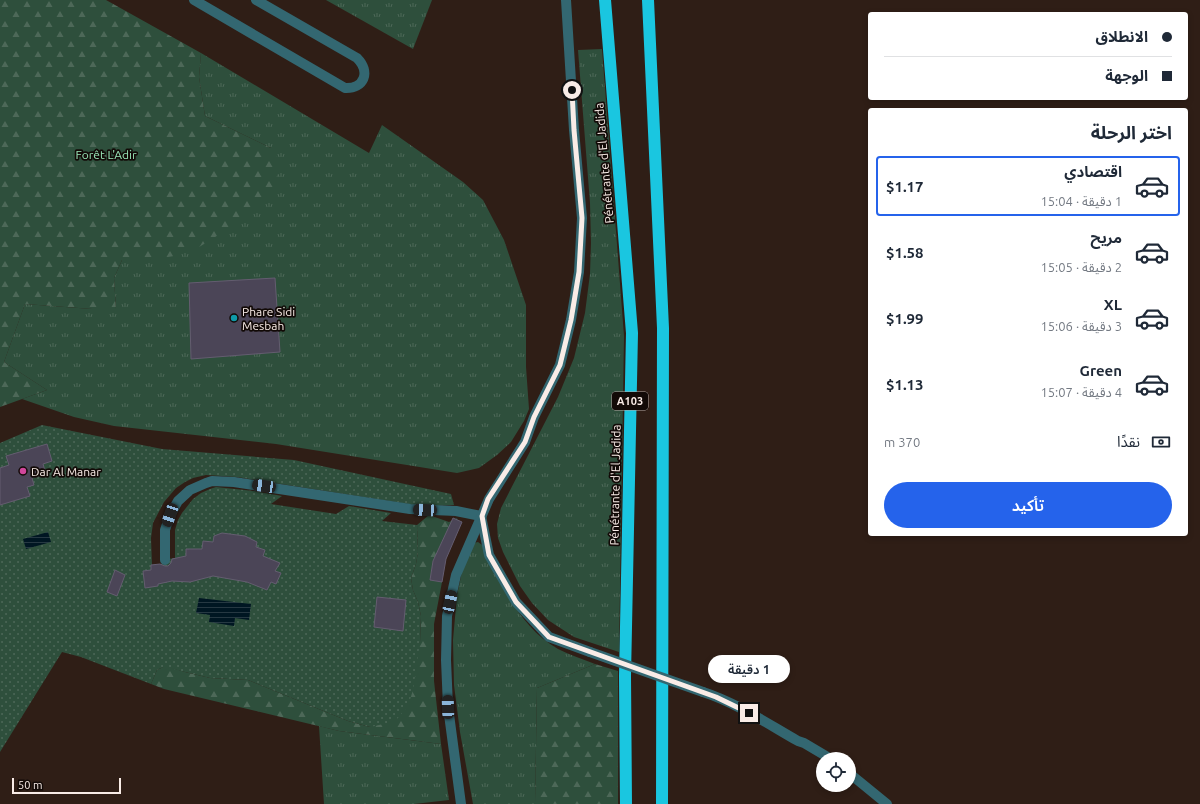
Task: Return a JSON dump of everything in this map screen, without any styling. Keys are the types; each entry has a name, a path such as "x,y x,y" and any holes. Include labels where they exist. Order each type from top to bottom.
{"highway":[{"name":"Pénétrante d'El Jadida","path":"605,0 632,333 625,668 626,804"},
{"name":"A103","path":"648,0 663,328 662,804"}],"street":[{"path":"194,0 344,88 352,88 359,85 364,78 365,71 357,58 256,0"},
{"path":"461,804 448,707 446,660 447,616 456,575 488,499 525,442 534,417 560,365 571,320 579,272 582,218 574,130 566,0"},
{"path":"165,560 165,530 170,515 178,501 190,490 212,481 234,482 410,509 456,511 482,516"},
{"path":"482,516 489,555 516,602 549,637 716,697 749,713 819,752"},
{"path":"856,779 887,804"}],"green space":[{"name":"Forêt L'Adir","path":"0,0 106,0 201,53 199,77 205,116 271,148 279,160 277,181 272,192 239,222 196,249 174,256 150,260 122,260 114,278 116,309 92,309 25,304 4,362 47,390 0,407"},
{"path":"326,0 432,0 413,49"},
{"path":"602,49 624,336 619,652 574,637 548,620 532,603 520,586 503,552 498,538 497,524 501,508 558,397 574,358 585,313 590,274 590,203 578,50"},
{"path":"201,53 369,153 382,125 463,182 483,200 504,240 526,305 526,367 529,409 524,421 511,442 497,455 479,468 457,473 276,444 114,426 74,417 22,399 47,390 4,362 25,304 92,309 116,309 114,278 122,260 150,260 271,148 205,116 199,77"},
{"path":"42,425 162,449 294,460 451,494 454,505 421,506 237,477 206,475 193,478 176,488 164,502 153,523 151,538 152,565 162,564 161,560 175,558 175,530 182,513 193,499 201,493 216,487 282,496 271,504 336,514 349,506 391,513 382,521 417,525 418,552 411,578 421,616 420,642 413,690 408,706 397,719 388,723 370,727 348,721 248,680 210,678 166,667 157,670 151,684 81,657 62,652 0,752 0,443"},
{"path":"429,515 449,522 457,518 460,527 447,532 433,561 430,580 442,582 434,624 434,681 441,744 339,731 164,689 151,684 157,670 166,666 210,678 248,680 348,721 370,727 420,642 421,616 411,578 418,552 417,525"},
{"path":"478,542 482,545 512,603 533,629 558,649 595,664 537,688 535,804 473,804 460,732 454,685 453,640 457,595 463,567 474,543"},
{"path":"595,664 618,671 618,804 535,804 537,688"},
{"path":"319,726 339,731 441,744 449,800 414,804 324,804"}],"water":[{"path":"48,532 51,542 26,549 23,539"},
{"path":"199,598 251,604 249,620 235,618 234,626 209,622 210,615 196,613"}],"building":[{"name":"Phare Sidi Mesbah","path":"275,278 280,352 191,359 189,283"},
{"name":"Dar Al Manar","path":"47,444 52,461 43,464 46,474 32,478 34,485 27,487 30,496 0,505 0,468 9,465 6,456"},
{"path":"453,518 462,522 446,559 442,582 430,580 433,561"},
{"path":"222,533 245,536 257,542 256,547 265,550 263,556 280,563 275,571 281,573 276,584 271,582 267,590 247,582 213,576 190,582 172,581 158,584 158,586 145,588 143,571 151,570 151,565 160,564 168,566 172,559 186,556 186,549 202,549 203,541 213,542 214,536"},
{"path":"115,570 125,575 117,596 107,592"},
{"path":"377,597 406,600 403,631 374,627"}],"place":[{"name":"Phare Sidi Mesbah","path":"234,318"},
{"name":"Dar Al Manar","path":"23,471"}],"route":[{"path":"572,90 582,218 579,272 571,320 560,365 534,417 525,442 488,499 482,516 489,555 516,602 549,637 716,697 749,713"}]}
